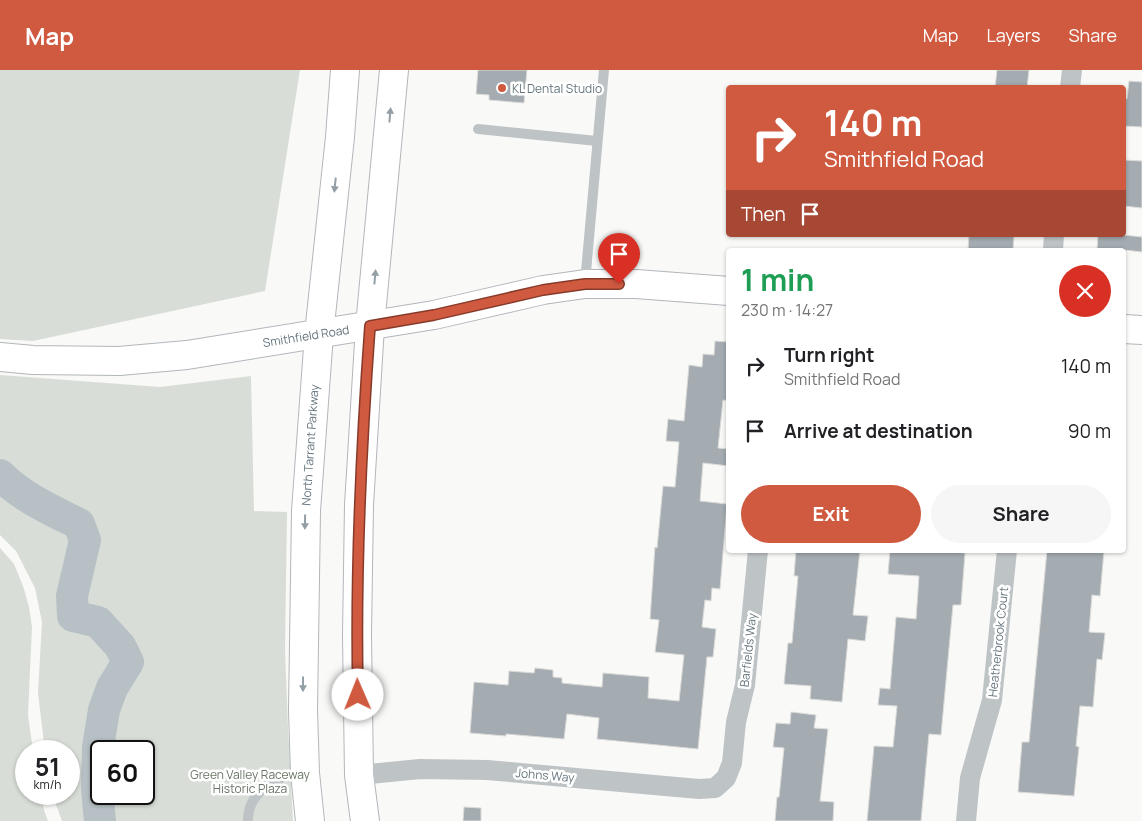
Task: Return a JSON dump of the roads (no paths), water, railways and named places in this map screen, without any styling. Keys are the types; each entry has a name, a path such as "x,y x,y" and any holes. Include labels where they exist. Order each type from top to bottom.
{"main road":[{"name":"North Tarrant Parkway","path":"310,821 305,773 302,681 306,511 319,334 340,137 345,70"},
{"path":"365,821 359,775 357,635 359,514 370,326 394,70"},
{"name":"Smithfield Road","path":"0,357 33,360 119,361 187,355 434,315 543,290 585,284 636,284 726,291"},
{"path":"1126,329 1142,330"}],"street":[{"path":"1070,85 1072,70"},
{"name":"Barfields Way","path":"726,778 732,763 736,722 745,685 758,553"},
{"name":"Heatherbrook Court","path":"966,821 970,778 992,700 1007,553"},
{"name":"Johns Way","path":"359,775 420,768 487,770 699,789 716,788 726,778"}],"lane":[{"path":"585,284 604,70"},
{"path":"478,129 597,141"},
{"path":"248,821 248,815 254,798 269,784 284,776 305,773"}],"waterway":[{"path":"0,475 27,496 79,524 85,540 72,596 73,616 98,622 120,646 128,662 112,688 104,710 98,747 97,789 100,821"}],"place":[{"name":"KL Dental Studio","path":"502,88"}],"park label":[{"name":"Green Valley Raceway Historic Plaza","path":"250,781"}]}
